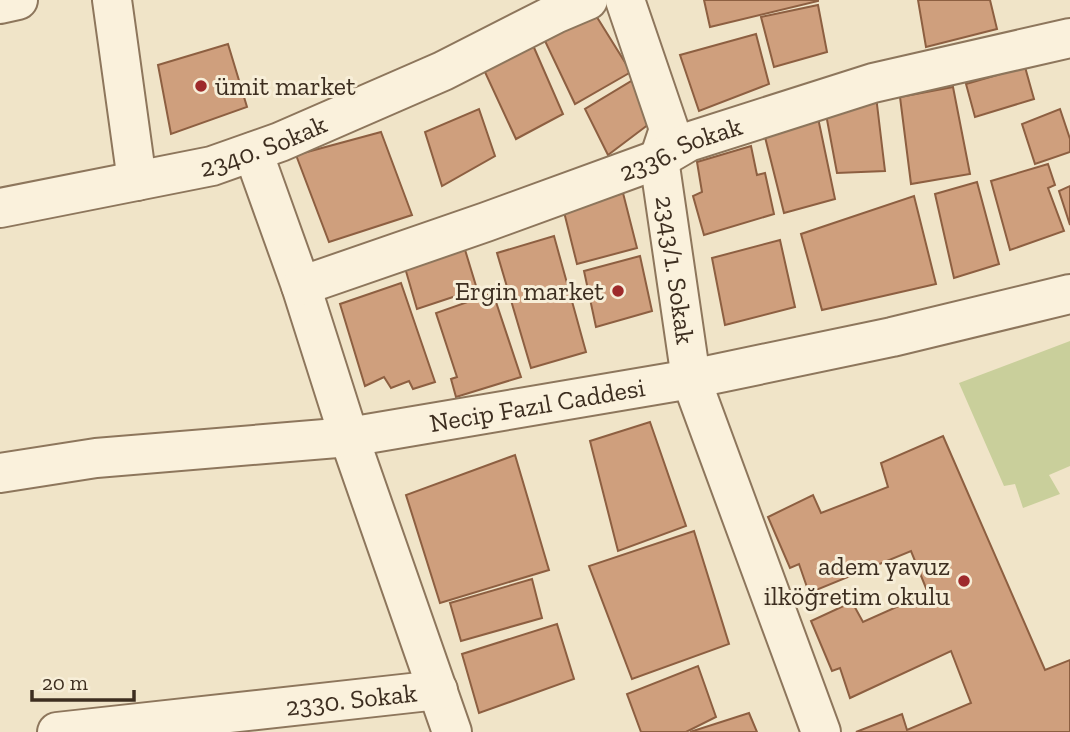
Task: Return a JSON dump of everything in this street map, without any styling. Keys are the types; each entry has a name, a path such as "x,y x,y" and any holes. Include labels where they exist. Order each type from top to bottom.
{"street":[{"path":"0,4 18,0"},
{"path":"112,0 136,181"},
{"name":"2340. Sokak","path":"0,208 212,166 253,152 443,71 587,0"},
{"name":"2343/1. Sokak","path":"625,0 669,129 659,159 691,379 821,732"},
{"name":"2336. Sokak","path":"301,286 659,159 688,142 873,83 1070,38"},
{"path":"253,152 452,732"},
{"name":"Necip Fazıl Caddesi","path":"0,473 96,458 349,438 691,379 892,337 1070,294"},
{"name":"2330. Sokak","path":"57,732 438,690"}],"green space":[{"path":"1070,341 1070,466 1049,475 1060,494 1023,508 1015,484 1004,486 959,383"}],"building":[{"path":"704,0 818,0 818,1 710,27"},
{"path":"918,0 990,0 997,29 926,47"},
{"path":"818,5 827,52 774,67 761,17"},
{"path":"595,14 631,72 575,104 545,41"},
{"path":"756,34 769,84 699,111 680,55"},
{"path":"532,43 563,114 516,139 484,70"},
{"name":"ümit market","path":"228,44 247,107 171,134 158,65"},
{"path":"1025,67 1034,99 975,117 966,84"},
{"path":"633,80 653,121 608,155 585,109"},
{"path":"953,87 970,174 911,184 900,97"},
{"path":"876,96 885,171 837,173 825,109"},
{"path":"479,109 495,156 442,186 425,132"},
{"path":"1060,109 1070,139 1070,152 1035,164 1022,124"},
{"path":"817,113 835,199 784,213 764,133"},
{"path":"381,132 412,215 329,242 296,155"},
{"path":"751,146 757,175 765,173 774,214 704,235 693,196 702,192 697,162"},
{"path":"1048,164 1055,185 1048,188 1064,231 1010,250 991,181"},
{"path":"977,182 999,264 954,278 935,194"},
{"path":"1070,186 1070,225 1059,191"},
{"path":"623,193 637,248 577,264 564,212"},
{"path":"914,196 936,284 822,310 801,234"},
{"path":"554,236 586,352 531,368 497,253"},
{"path":"462,240 477,289 417,309 403,261"},
{"path":"780,240 795,307 725,325 712,258"},
{"name":"Ergin market","path":"640,256 652,311 596,327 584,271"},
{"path":"401,283 435,382 413,389 409,381 391,388 384,377 365,386 340,304"},
{"path":"493,293 521,377 456,397 451,379 457,377 436,313"},
{"path":"650,422 686,526 618,551 590,441"},
{"name":"adem yavuz ilköğretim okulu","path":"943,436 1045,670 1070,660 1070,732 856,732 902,714 907,730 971,703 951,651 850,698 840,668 832,671 811,621 852,602 863,622 928,593 911,551 809,593 799,564 790,568 768,517 813,495 821,513 888,487 881,463"},
{"path":"515,455 549,570 440,603 406,495"},
{"path":"694,531 729,644 632,679 589,566"},
{"path":"532,579 542,618 461,641 450,603"},
{"path":"557,624 574,679 479,713 462,654"},
{"path":"698,666 716,717 686,732 641,732 627,694"},
{"path":"749,713 757,732 690,732"}],"place":[{"name":"ümit market","path":"201,86"},
{"name":"Ergin market","path":"618,291"},
{"name":"adem yavuz ilköğretim okulu","path":"964,581"}]}
